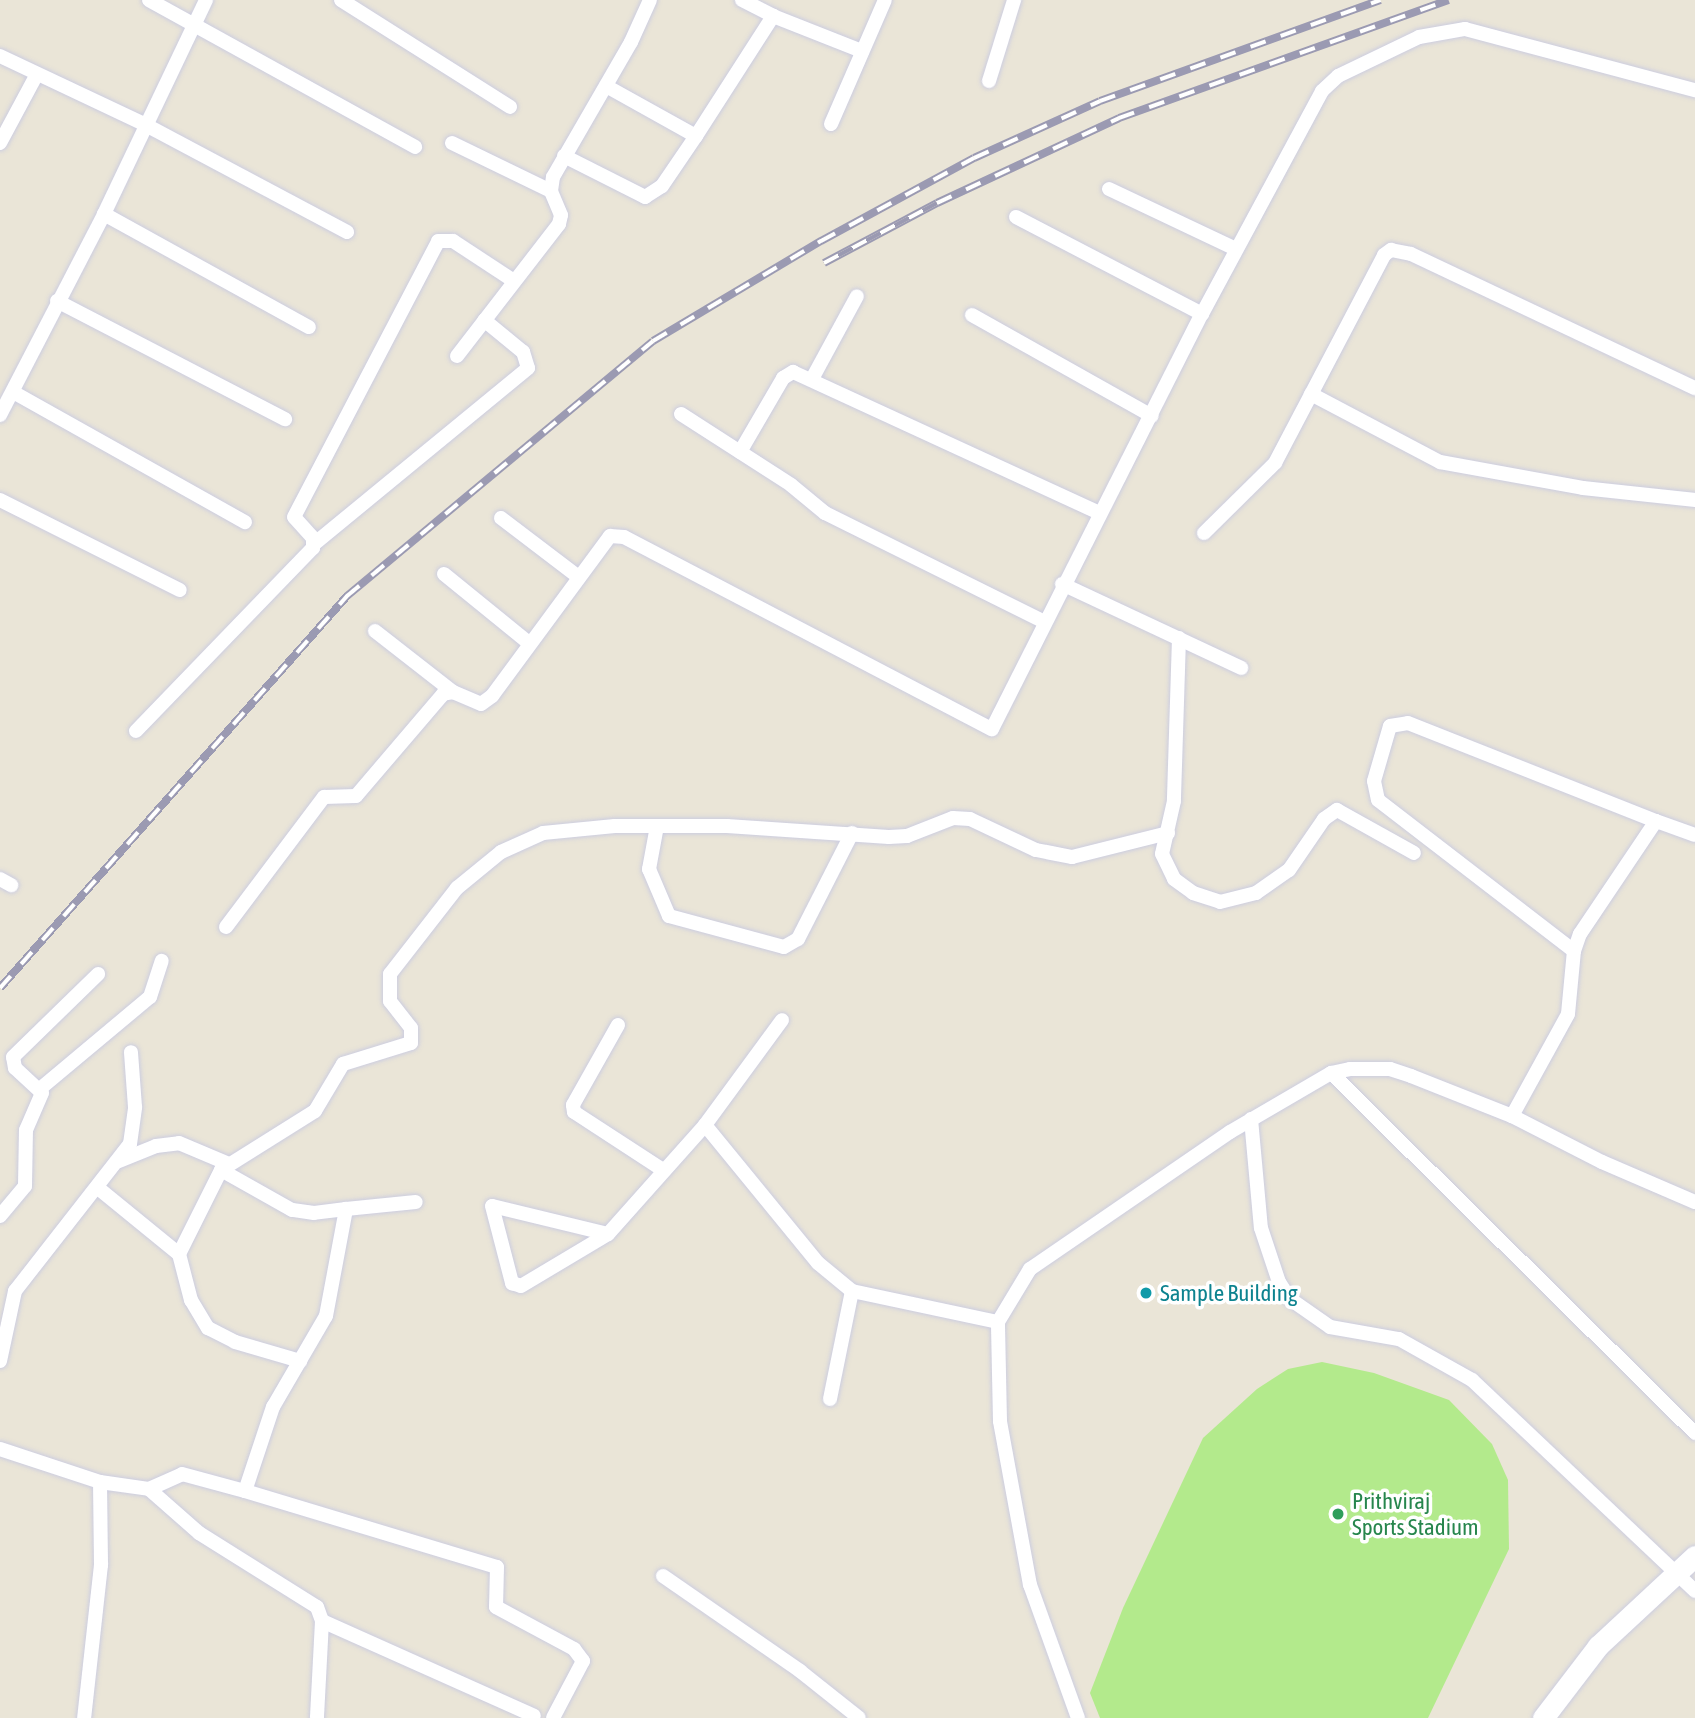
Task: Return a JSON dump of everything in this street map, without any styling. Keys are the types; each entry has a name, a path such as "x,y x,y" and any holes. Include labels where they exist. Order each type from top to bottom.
{"street":[{"path":"149,0 415,147"},
{"path":"0,415 104,214 144,124 206,0"},
{"path":"341,0 510,107"},
{"path":"551,191 564,156 606,86 650,0"},
{"path":"742,0 773,16 862,51"},
{"path":"831,124 885,0"},
{"path":"989,81 1014,0"},
{"path":"564,156 645,197 662,186 773,16"},
{"path":"375,631 453,692 474,703 486,702 604,540 616,534 992,729 1062,584 1152,416 1236,249 1322,91 1339,76 1419,37 1465,29 1695,90"},
{"path":"0,56 144,124 347,232"},
{"path":"0,144 37,74"},
{"path":"606,86 696,136"},
{"path":"452,143 551,191 561,215 559,224 457,356"},
{"path":"1109,190 1236,249"},
{"path":"104,214 309,327"},
{"path":"1016,216 1202,314"},
{"path":"314,544 294,517 438,241 453,241 514,281"},
{"path":"1204,533 1270,469 1384,255 1400,250 1695,388"},
{"path":"812,379 857,296"},
{"path":"57,302 285,419"},
{"path":"972,315 1152,416"},
{"path":"136,732 314,544 528,369 523,352 484,320"},
{"path":"740,452 783,378 793,372 1099,513"},
{"path":"13,393 245,522"},
{"path":"1311,394 1440,462 1583,488 1695,500"},
{"path":"681,414 831,517 1043,621"},
{"path":"0,500 180,590"},
{"path":"501,518 577,576"},
{"path":"444,574 529,643"},
{"path":"1062,584 1241,668"},
{"path":"1178,638 1174,801 1163,854 1168,870 1193,893 1220,902 1256,893 1289,870 1324,819 1337,810 1414,853"},
{"path":"226,927 324,797 356,796 443,694 453,692"},
{"path":"1574,951 1378,800 1374,781 1390,726 1408,723 1695,835"},
{"path":"178,1254 225,1167 316,1111 343,1064 411,1043 411,1028 390,1001 390,974 440,905 477,869 501,852 543,833 657,826 907,836 953,818 970,819 1036,850 1072,857 1168,834"},
{"path":"1512,1116 1568,1014 1574,951 1580,934 1656,821"},
{"path":"657,826 649,869 669,916 785,947 798,939 852,833"},
{"path":"0,1216 25,1186 26,1130 41,1088 150,997 162,961"},
{"path":"41,1088 15,1068 13,1057 98,974"},
{"path":"608,1234 497,1204 492,1206 514,1286 608,1234 705,1125 782,1020"},
{"path":"618,1025 576,1098 574,1112 663,1170"},
{"path":"0,1361 1,1345 15,1291 119,1161 135,1126 131,1052"},
{"path":"1078,1718 1050,1648 1017,1531 1000,1422 998,1322 1030,1269 1053,1250 1251,1119 1331,1073 1390,1069 1512,1116 1602,1162 1695,1202"},
{"path":"1331,1073 1695,1433"},
{"path":"1251,1119 1261,1228 1279,1282 1290,1299 1330,1327 1399,1339 1463,1373 1695,1591"},
{"path":"705,1125 818,1263 852,1291 998,1322"},
{"path":"119,1161 168,1143 191,1146 292,1210 314,1213 416,1202"},
{"path":"98,1188 178,1254 191,1300 208,1328 235,1342 300,1361"},
{"path":"244,1492 273,1407 333,1299 346,1209"},
{"path":"830,1399 852,1291"},
{"path":"0,1449 100,1482 149,1489 182,1474 497,1567 496,1607 574,1649 583,1661 553,1718"},
{"path":"84,1718 101,1565 100,1482"},
{"path":"149,1489 199,1533 312,1601 322,1621 317,1718"},
{"path":"1543,1718 1598,1646 1695,1556"},
{"path":"663,1576 800,1671 859,1718"},
{"path":"322,1621 535,1717"}],"green space":[{"name":"Prithviraj Sports Stadium","path":"1322,1362 1374,1373 1449,1400 1492,1444 1508,1480 1509,1549 1428,1718 1100,1718 1090,1693 1123,1608 1203,1438 1257,1389 1288,1369"}],"railway":[{"path":"0,988 347,596 653,341 821,241 974,158 1100,101 1380,0"},
{"path":"824,263 937,203 1119,118 1448,0"}],"place":[{"name":"Sample Building","path":"1146,1293"},
{"name":"Prithviraj Sports Stadium","path":"1338,1514"}]}
